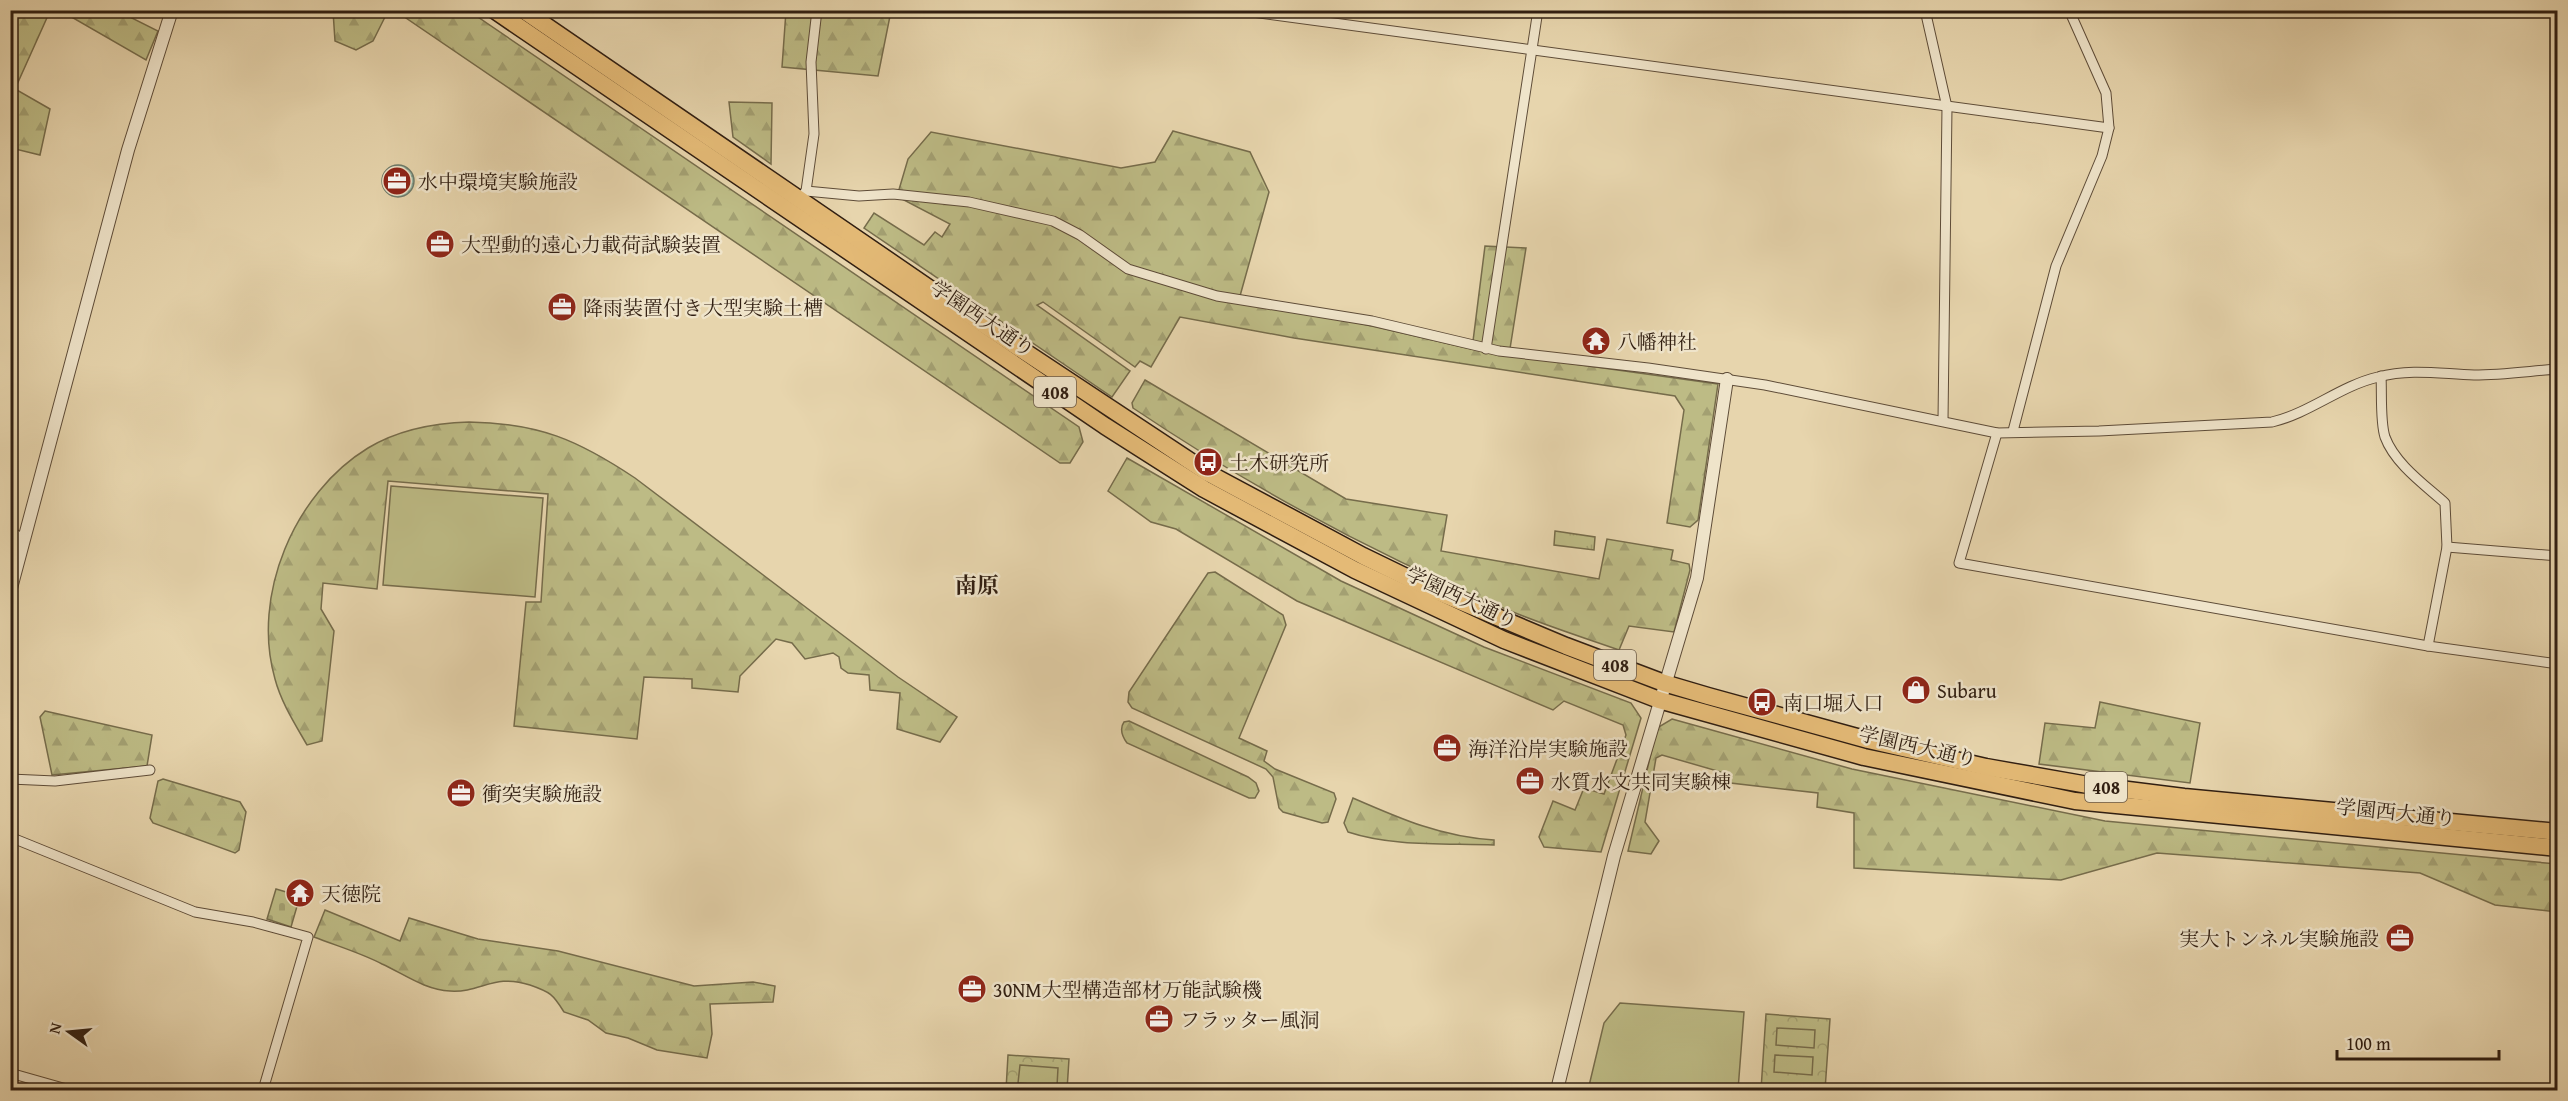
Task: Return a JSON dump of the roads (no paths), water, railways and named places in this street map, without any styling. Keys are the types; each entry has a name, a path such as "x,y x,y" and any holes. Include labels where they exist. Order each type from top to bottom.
{"highway":[{"name":"学園西大通り","path":"494,10 1027,374 1204,489 1427,605 1504,640 1659,700 1864,757 2184,797 2558,832"},
{"name":"学園西大通り","path":"523,10 803,195 961,310 1208,472 1283,515 1433,590 1664,683 2075,801 2558,848"}],"street":[{"path":"10,592 128,150 172,10"},
{"path":"817,10 811,62 814,134 803,195 893,194 969,202 1040,218 1080,235 1128,269 1217,296 1372,321 1486,349 1727,380 1943,420 1997,433 2099,431 2272,422 2294,417 2360,382 2381,376 2408,371 2475,375 2558,369"},
{"path":"1238,10 2109,128"},
{"path":"1486,349 1538,10"},
{"path":"1925,10 1947,107 1943,420"},
{"path":"2013,431 2056,266 2102,156 2109,128 2106,93 2069,10"},
{"path":"2381,376 2385,436 2408,468 2445,503 2447,547 2428,646"},
{"path":"1557,1090 1614,856 1664,683 1679,642 1696,578 1727,380"},
{"path":"1997,433 1959,563 2428,646 2558,664"},
{"path":"10,531 23,539"},
{"path":"2447,547 2558,556"},
{"path":"10,779 55,781 150,770"},
{"path":"10,837 195,912 254,922 308,937 263,1090"},
{"path":"10,1073 70,1090"}],"water":[{"path":"398,165 409,170 414,181 409,192 398,197 387,192 382,181 387,170"}],"place":[{"name":"水中環境実験施設","path":"397,181"},
{"name":"大型動的遠心力載荷試験装置","path":"440,244"},
{"name":"降雨装置付き大型実験土槽","path":"562,307"},
{"name":"八幡神社","path":"1596,341"},
{"name":"土木研究所","path":"1208,462"},
{"name":"Subaru","path":"1916,690"},
{"name":"南口堀入口","path":"1762,702"},
{"name":"海洋沿岸実験施設","path":"1447,748"},
{"name":"水質水文共同実験棟","path":"1530,781"},
{"name":"衝突実験施設","path":"461,793"},
{"name":"天徳院","path":"300,893"},
{"name":"実大トンネル実験施設","path":"2400,938"},
{"name":"30NM大型構造部材万能試験機","path":"972,989"},
{"name":"フラッター風洞","path":"1159,1019"}],"district":[{"name":"南原","path":"977,585"}]}
